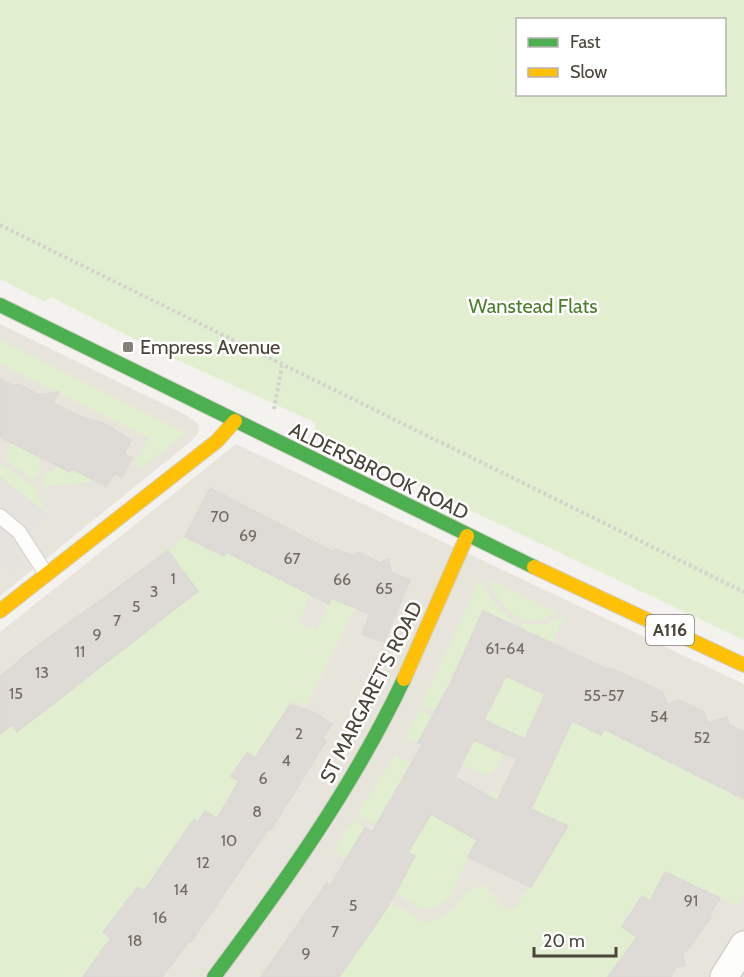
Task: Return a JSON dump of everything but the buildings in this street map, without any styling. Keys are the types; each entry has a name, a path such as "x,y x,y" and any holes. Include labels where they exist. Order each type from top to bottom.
{"main road":[{"name":"ALDERSBROOK ROAD","path":"0,305 467,536 744,665"},
{"path":"0,611 217,441 235,421"},
{"name":"ST MARGARET'S ROAD","path":"214,977 304,854 370,747 435,614 467,536"}],"street":[{"path":"724,977 744,945"}],"lane":[{"path":"0,516 19,532 46,574"}],"path":[{"path":"0,225 744,592"},
{"path":"270,420 277,399 282,366"}],"shaded area":[{"path":"0,324 188,416 199,425 198,434 190,442 0,596"},
{"path":"236,444 744,684 744,977 0,977 0,632"},
{"path":"0,477 47,513 15,552 23,564 11,573 0,564"}],"green space":[{"name":"Wanstead Flats","path":"0,0 744,0 744,640 313,436 316,423 171,357 51,297 45,302 0,279"},
{"path":"0,340 185,433 142,468 134,464 149,438 0,364"},
{"path":"12,443 39,456 40,474 36,479 31,479 5,459"},
{"path":"0,463 35,488 47,513 0,477"},
{"path":"57,465 70,472 73,466 96,481 44,487 42,485 46,472 54,471"},
{"path":"185,537 223,556 226,551 311,593 299,623 317,630 331,598 355,608 306,706 292,700 272,732 262,763 246,753 231,776 246,785 222,819 205,811 198,822 194,819 198,848 181,837 168,857 138,927 118,912 103,932 124,948 103,949 86,973 91,977 0,977 0,734 3,731 0,720 7,719 17,731 197,590 168,551"},
{"path":"480,579 494,603 512,620 511,623 483,612 463,657 526,685 547,640 520,628 522,624 548,624 564,616 548,653 610,715 695,756 688,772 717,786 723,776 737,783 731,795 744,801 744,894 737,906 665,872 658,886 668,892 669,914 642,896 630,914 626,914 622,927 649,945 630,952 620,959 613,977 337,977 342,871 423,922 434,921 442,917 472,889 480,885 487,888 501,905 513,911 568,827 529,808 557,754 515,734 495,770 487,775 461,765 493,702 450,681 435,710 422,704"},
{"path":"488,579 558,613 533,620 514,616 500,601"},
{"path":"419,710 432,716 418,743 406,737"},
{"path":"395,755 445,784 408,769 376,825 357,815"},
{"path":"491,791 499,795 453,890 443,903 434,908 418,907 333,851 353,821 400,848 411,847 431,814 466,834"}],"traffic: fast":[{"path":"0,305 534,567"},
{"path":"214,977 266,906 340,796 363,758 404,679"}],"traffic: slow":[{"path":"0,611 217,441 235,421"},
{"path":"404,679 467,536"},
{"path":"534,567 744,665"}],"place":[{"name":"Empress Avenue","path":"128,347"}]}
